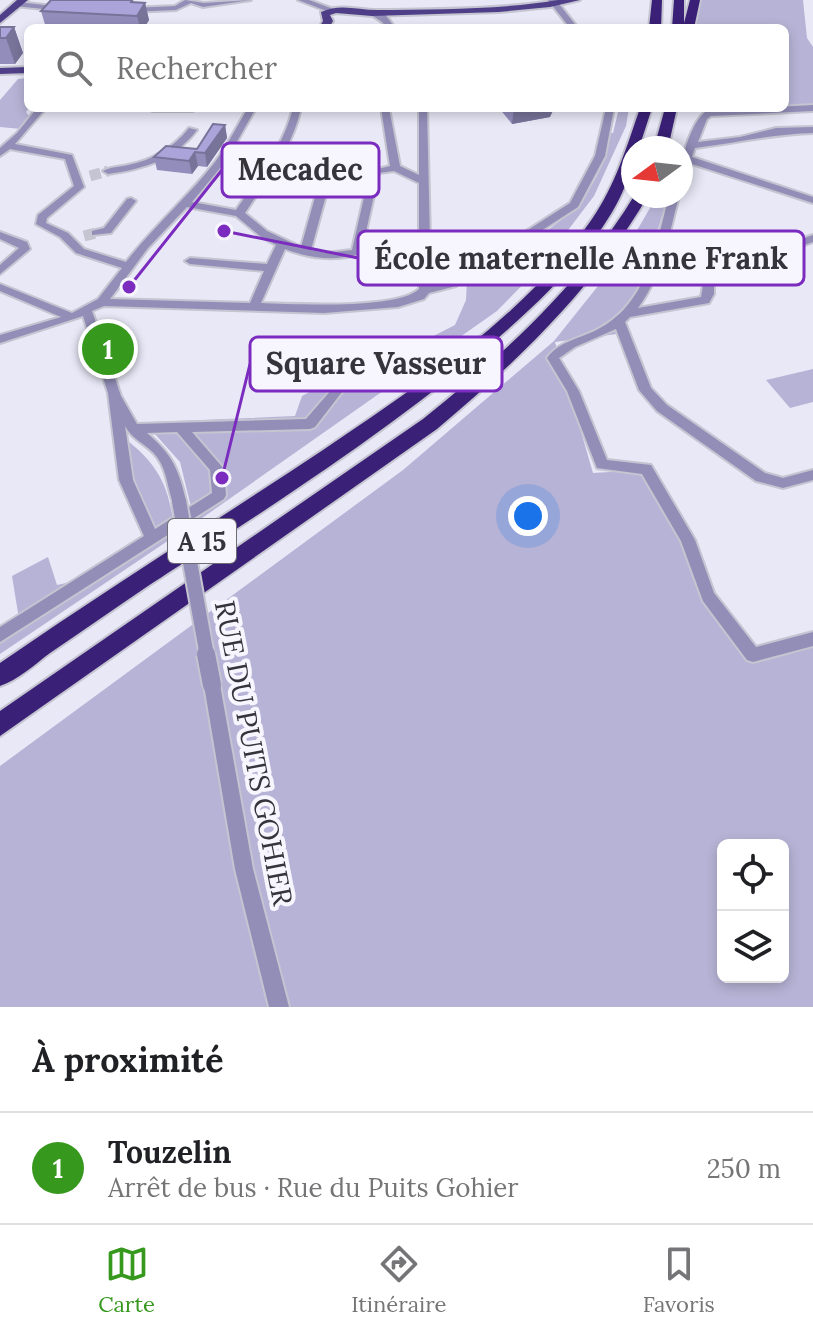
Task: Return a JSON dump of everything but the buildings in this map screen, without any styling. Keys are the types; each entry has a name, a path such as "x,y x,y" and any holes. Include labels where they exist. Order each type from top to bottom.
{"highway":[{"path":"655,24 657,0"},
{"path":"678,24 679,0"},
{"path":"689,24 695,0"},
{"name":"A 15","path":"0,676 403,405 515,315 555,275 598,220 625,170 645,112"},
{"path":"664,136 670,112"},
{"name":"A 15","path":"0,725 417,433 494,372 581,286 634,208"}],"main road":[{"path":"328,20 438,10 516,8 575,0"},
{"path":"0,21 21,2"},
{"path":"328,20 347,16"},
{"path":"0,72 24,72"}],"street":[{"path":"113,10 166,9 192,2 247,0"},
{"path":"303,0 328,20"},
{"path":"21,2 73,10"},
{"path":"554,2 571,24"},
{"path":"377,14 387,24"},
{"path":"789,109 813,108"},
{"path":"0,153 10,146 39,112"},
{"path":"0,339 87,312 102,302 127,266 221,161 250,112"},
{"path":"239,214 285,149 296,112"},
{"path":"386,112 395,168"},
{"path":"423,112 425,290"},
{"path":"102,302 324,309 397,303 420,296 425,290 452,284 574,205 600,156 609,112"},
{"path":"693,142 705,115 717,112"},
{"path":"108,171 139,168 183,144 192,130"},
{"path":"693,146 740,140 776,131 813,130"},
{"path":"10,146 69,157 79,187 42,217 41,224 64,235 80,251 127,266"},
{"path":"693,161 813,200"},
{"path":"185,204 239,214 282,244 332,258 357,252 375,171 395,168 423,181"},
{"path":"77,179 90,176"},
{"path":"305,251 325,181 313,180"},
{"path":"96,233 107,231 131,201"},
{"path":"670,208 644,296 623,318 598,334 560,348 553,358 573,391 602,464 646,469 688,540 708,596 753,655 813,639"},
{"path":"0,235 23,244 25,249 0,271"},
{"path":"67,240 84,236"},
{"path":"623,318 705,300 709,275 813,238"},
{"path":"254,306 282,244"},
{"path":"190,261 272,268"},
{"path":"0,287 72,317"},
{"name":"RUE DU PUITS GOHIER","path":"87,312 114,393 133,429 161,452 173,474 244,869 279,1007"},
{"path":"623,318 645,390 662,408 761,477 783,483 813,475"},
{"path":"133,429 310,424 336,392"},
{"name":"RUE DU PUITS GOHIER","path":"114,393 126,480 152,538"},
{"path":"0,635 219,495 217,469 181,428"}],"shaded area":[{"path":"700,0 803,0 807,38 813,47 813,105 789,107 789,24 692,24"},
{"path":"24,78 24,112 28,115 32,113 21,129 0,127 0,100 18,79"},
{"path":"618,112 628,112 626,126 594,196 540,267 497,311 195,523 180,462 154,433 152,422 295,416 302,396 319,387 377,380 378,352 414,346 455,325 466,300 467,280 558,223 576,205 592,185 603,161 610,133 613,133"},
{"path":"650,208 664,208 634,309 610,322 617,334 555,342 593,473 643,470 753,658 813,643 813,1007 0,1007 0,766 403,470 554,341 622,256"},
{"path":"813,369 813,402 790,408 766,380"},
{"path":"124,438 147,459 162,481 175,536 0,654 0,632 19,619 12,576 48,557 57,585 89,578 149,534"}],"tunnel":[{"path":"90,176 108,171"},
{"path":"84,236 96,233"}],"place":[{"name":"École maternelle Anne Frank","path":"224,231"},
{"name":"Mecadec","path":"129,287"},
{"name":"Touzelin","path":"108,349"},
{"name":"Square Vasseur","path":"222,478"}]}
